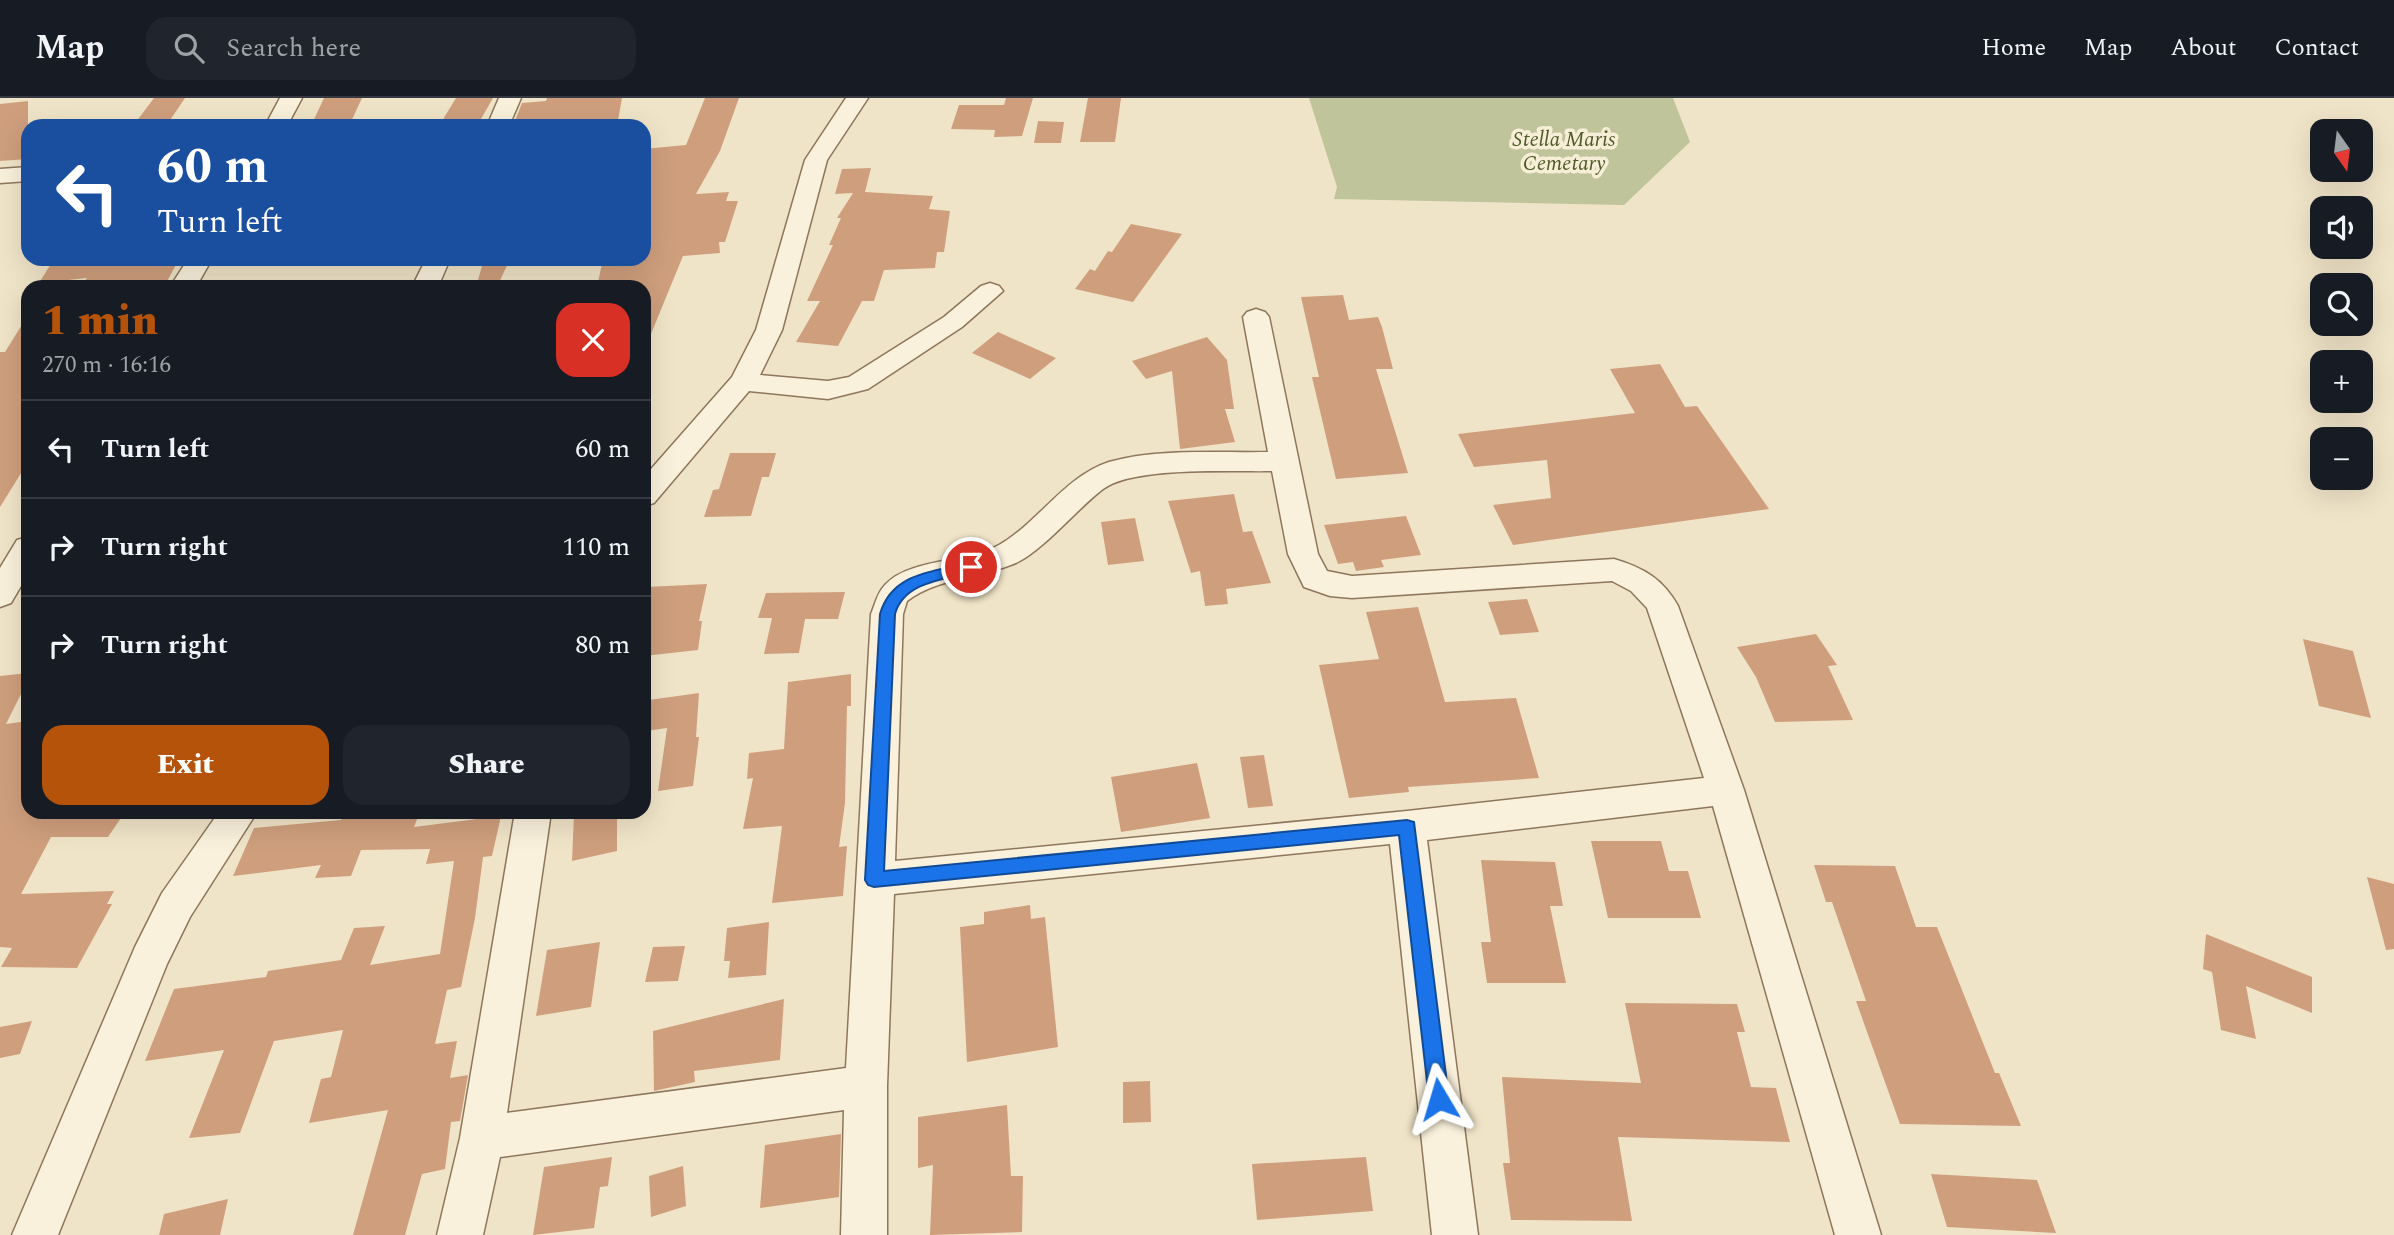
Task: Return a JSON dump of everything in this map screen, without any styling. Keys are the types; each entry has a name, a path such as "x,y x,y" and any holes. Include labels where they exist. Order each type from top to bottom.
{"street":[{"path":"280,119 290,98"},
{"path":"501,119 510,98"},
{"path":"651,488 742,382 757,358 769,330 816,160 857,98"},
{"path":"0,176 21,174"},
{"path":"742,382 828,390 858,383 953,322 990,291"},
{"path":"1256,317 1306,562 1315,579 1330,585 1352,587 1614,569 1639,578 1653,590 1662,606 1726,790 1858,1235"},
{"path":"864,1235 866,1086 874,880 887,614 892,598 909,584 995,561 1011,552 1095,480 1117,470 1158,464 1284,461"},
{"path":"0,596 21,560"},
{"path":"0,596 21,595"},
{"path":"874,880 1407,827 1726,790"},
{"path":"35,1235 145,969 176,905 234,819"},
{"path":"460,1235 482,1138 532,819"},
{"path":"1407,827 1455,1235"},
{"path":"482,1138 866,1086"}],"green space":[{"name":"Stella Maris Cemetary","path":"1309,98 1673,98 1690,142 1624,205 1334,199 1337,187"}],"building":[{"path":"154,98 185,98 171,119 138,119"},
{"path":"324,98 362,98 352,119 314,119"},
{"path":"456,98 493,98 481,119 443,119"},
{"path":"547,98 622,98 618,119 516,119 522,103 546,101"},
{"path":"705,98 739,98 720,151 696,194 729,192 726,201 738,201 725,242 719,242 720,253 683,256 651,334 651,280 598,280 602,266 651,266 651,148 686,145"},
{"path":"1006,98 1033,98 1022,136 994,137 995,130 951,129 959,105 1004,105"},
{"path":"1088,98 1121,98 1115,142 1080,142"},
{"path":"28,101 28,119 21,119 21,160 0,161 0,104"},
{"path":"1038,121 1064,122 1061,143 1034,143"},
{"path":"871,168 865,192 933,196 929,209 950,211 944,252 937,252 935,268 884,270 874,301 862,301 838,346 796,342 820,301 807,301 833,245 829,245 841,218 837,218 853,193 835,194 842,169"},
{"path":"1131,224 1182,234 1133,302 1075,289 1090,269 1095,271 1108,251 1112,252"},
{"path":"50,266 175,266 168,280 41,280"},
{"path":"482,266 507,266 500,280 478,280"},
{"path":"1343,295 1349,320 1378,317 1382,327 1393,369 1376,369 1408,473 1336,479 1312,377 1319,377 1301,297"},
{"path":"21,326 21,473 0,507 0,352 5,352"},
{"path":"998,332 1056,358 1030,379 972,353"},
{"path":"1207,337 1227,360 1234,409 1225,409 1235,442 1180,449 1172,371 1146,379 1132,361"},
{"path":"1660,364 1685,407 1697,406 1769,509 1513,545 1493,505 1551,498 1547,460 1474,467 1458,434 1635,413 1610,369"},
{"path":"730,453 776,453 769,477 762,477 751,516 704,517 713,490 719,489"},
{"path":"1234,494 1243,532 1252,531 1271,583 1226,589 1228,604 1205,606 1200,571 1191,573 1168,501"},
{"path":"1406,516 1421,555 1381,560 1384,567 1356,571 1353,562 1338,564 1324,525"},
{"path":"1135,518 1144,561 1108,565 1101,522"},
{"path":"707,584 699,621 702,621 698,650 651,655 651,587"},
{"path":"845,592 838,619 805,619 799,653 764,654 772,618 758,618 766,593"},
{"path":"1527,599 1539,632 1500,635 1488,602"},
{"path":"1418,607 1445,702 1516,698 1539,778 1408,787 1409,792 1349,798 1319,665 1379,659 1366,612"},
{"path":"1816,634 1837,665 1828,666 1853,720 1775,722 1756,677 1737,647"},
{"path":"2303,639 2353,651 2371,718 2319,706"},
{"path":"21,674 21,694 6,724 21,722 21,819 120,819 108,837 51,837 21,894 114,891 107,904 112,904 77,968 1,967 12,948 0,947 0,676"},
{"path":"851,674 851,706 847,706 845,803 839,847 847,846 843,896 772,903 782,826 743,829 753,778 747,779 749,753 784,749 788,682"},
{"path":"699,693 696,737 699,737 693,786 658,791 667,728 651,730 651,700"},
{"path":"1264,755 1273,806 1248,808 1240,757"},
{"path":"1197,763 1210,818 1121,832 1111,777"},
{"path":"417,819 414,827 477,819 500,819 492,856 483,857 475,918 461,987 447,990 435,1044 457,1041 450,1078 468,1075 460,1121 451,1122 445,1169 422,1174 405,1235 353,1235 388,1110 309,1123 321,1079 331,1077 343,1030 274,1041 240,1133 189,1138 224,1050 145,1061 174,989 266,977 268,971 341,960 354,928 385,926 370,965 440,954 454,861 426,864 430,849 361,850 351,876 315,878 321,865 233,876 254,828 341,820"},
{"path":"574,819 617,819 617,851 572,861"},
{"path":"1591,841 1661,841 1669,871 1688,871 1701,918 1608,918"},
{"path":"1481,860 1555,862 1563,906 1550,906 1566,983 1487,983 1481,942 1491,942"},
{"path":"1814,865 1895,866 1916,927 1937,927 1995,1073 1999,1073 2021,1126 1900,1124 1856,1001 1866,1001 1832,902 1826,902"},
{"path":"2367,877 2394,884 2394,949 2386,950"},
{"path":"1030,905 1031,919 1045,917 1058,1047 967,1062 960,927 984,924 984,912"},
{"path":"769,922 766,975 728,978 730,961 724,961 727,928"},
{"path":"2206,934 2312,977 2312,1013 2246,986 2256,1039 2221,1030 2212,972 2203,969"},
{"path":"600,942 591,1007 536,1016 547,950"},
{"path":"685,946 678,981 645,982 653,947"},
{"path":"784,999 780,1060 694,1071 695,1082 654,1091 653,1031"},
{"path":"1625,1003 1737,1004 1745,1032 1737,1032 1751,1087 1776,1088 1790,1142 1618,1137 1632,1221 1511,1220 1503,1163 1510,1163 1502,1077 1641,1083"},
{"path":"32,1021 20,1054 0,1058 0,1027"},
{"path":"1150,1081 1151,1122 1123,1123 1123,1082"},
{"path":"1007,1105 1011,1176 1023,1176 1022,1232 930,1235 933,1165 918,1168 918,1117"},
{"path":"841,1134 839,1197 760,1208 765,1145"},
{"path":"612,1157 608,1186 600,1187 594,1228 533,1235 544,1167"},
{"path":"1366,1157 1373,1211 1257,1220 1252,1164"},
{"path":"683,1166 686,1206 651,1217 649,1176"},
{"path":"1931,1174 2037,1180 2056,1233 1947,1227"},
{"path":"228,1199 220,1235 159,1235 164,1214"}],"route":[{"path":"971,567 909,584 892,598 887,614 874,880 1407,827 1439,1099"}]}
